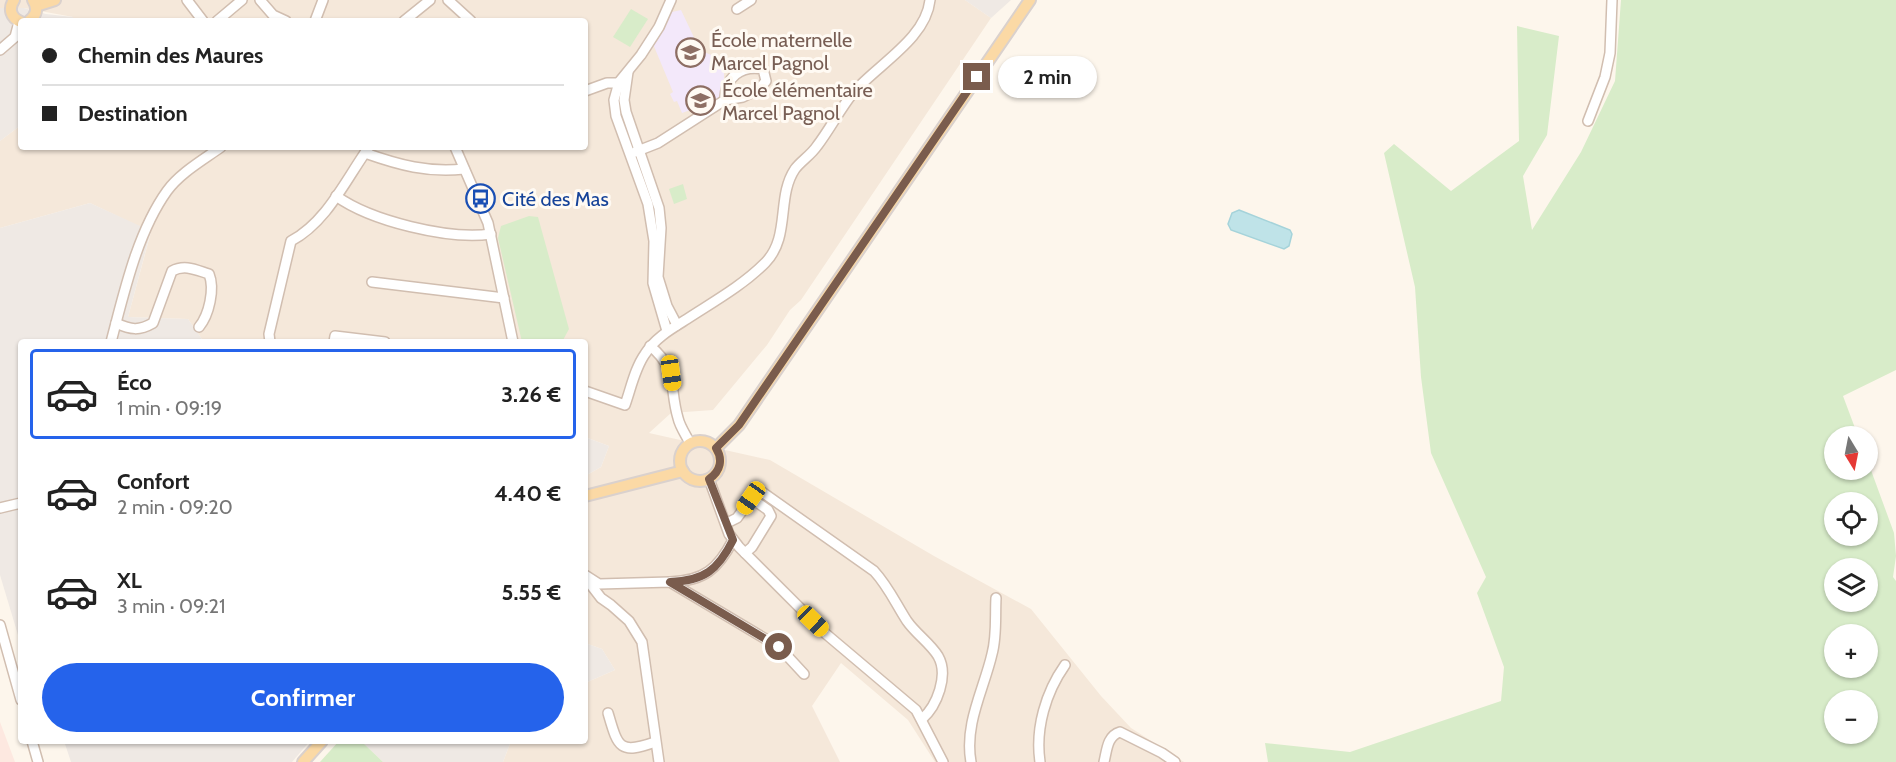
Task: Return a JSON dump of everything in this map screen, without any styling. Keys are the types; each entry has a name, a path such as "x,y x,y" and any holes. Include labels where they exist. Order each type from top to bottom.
{"main road":[{"path":"30,18 36,14 34,3 55,0"},
{"path":"716,448 739,425 1030,0"},
{"path":"8,5 11,13 18,18"},
{"path":"704,441 716,448 720,456 720,465 709,479 697,481 683,471 680,463 681,454 690,443 704,441"},
{"path":"588,495 683,471"},
{"path":"303,762 319,744"}],"street":[{"path":"187,0 200,18"},
{"path":"221,18 242,0"},
{"path":"260,0 273,15 280,18"},
{"path":"316,18 323,0"},
{"path":"408,18 430,0"},
{"path":"448,0 468,18"},
{"path":"667,332 653,284 653,228 634,152 622,82 659,27 671,0"},
{"path":"737,9 751,0"},
{"path":"588,392 625,405 643,356 651,346 667,332 740,284 766,263 781,234 788,187 795,170 816,148 853,93 920,28 929,9 930,0"},
{"path":"1588,121 1605,78 1609,61 1612,0"},
{"path":"0,50 18,31"},
{"path":"634,152 658,144 725,100 743,97 759,89 766,81 763,69 751,67 741,69 728,83 725,100"},
{"path":"588,90 607,83 622,82"},
{"path":"112,339 141,241 153,214 168,190 178,180 217,150"},
{"path":"270,339 291,240 315,224 367,150 399,165 444,171 464,169"},
{"path":"456,150 488,223 512,339"},
{"path":"634,152 659,208 660,284 667,306 677,325"},
{"path":"336,196 349,206 370,215 446,234 474,236 490,234"},
{"path":"116,322 129,329 141,330 153,323 172,271 188,267 209,274 212,283 205,319 199,327"},
{"path":"372,282 504,298"},
{"path":"334,339 335,336 360,339"},
{"path":"651,346 663,356 671,373 678,420 690,443"},
{"path":"709,479 733,540 826,634 916,710 943,762"},
{"path":"727,523 737,518 755,493 762,492 874,571 910,625 933,650 940,662 941,679 937,697 928,714 922,719"},
{"path":"745,553 752,547 771,516 768,510 751,498"},
{"path":"0,508 18,504"},
{"path":"589,578 608,584 682,582 706,575 717,565 733,540"},
{"path":"589,578 591,585 601,598 629,621 642,642 659,762"},
{"path":"670,582 779,647 804,674"},
{"path":"971,762 973,721 993,649 996,598"},
{"path":"0,625 18,689"},
{"path":"1040,762 1041,719 1050,690 1065,664"},
{"path":"608,713 618,743 622,746 634,749 655,742"},
{"path":"602,728 611,724"},
{"path":"1104,762 1110,739 1120,732 1175,762"},
{"path":"33,744 38,762"}],"shaded area":[{"path":"0,0 965,0 991,18 801,300 790,310 767,345 713,410 671,413 649,433 770,460 934,556 1031,609 1101,696 1131,728 1184,762 935,762 908,720 841,663 812,706 840,762 503,762 510,744 588,744 588,682 615,670 602,649 588,644 588,474 601,467 609,446 588,438 588,339 202,339 188,319 128,317 151,232 90,203 0,228 0,141 18,127 18,150 588,150 588,18 73,18 24,8 0,8"},
{"path":"965,0 1011,0 991,18"},
{"path":"0,8 24,8 46,14 73,17 18,18 18,127 0,141"},
{"path":"681,10 700,50 720,59 724,70 724,85 718,99 702,109 682,113 677,101 674,102 670,94 673,92 653,44 672,12"},
{"path":"90,203 151,231 128,317 188,319 202,339 18,339 18,635 0,575 0,228"},
{"path":"588,438 609,446 601,467 588,474"},
{"path":"588,644 602,649 615,670 588,682"},
{"path":"0,722 15,762 0,762"},
{"path":"65,744 307,744 292,762 71,762"},
{"path":"364,744 510,744 503,762 383,762"}],"green space":[{"path":"1621,0 1896,0 1896,370 1843,396 1854,426 1824,426 1824,480 1875,480 1894,533 1896,762 1268,762 1265,743 1350,752 1501,701 1504,667 1477,593 1486,577 1431,453 1421,377 1415,287 1384,153 1394,144 1451,191 1519,141 1517,26 1559,36 1547,135 1523,176 1532,230 1581,152 1615,81"},
{"path":"631,9 648,19 630,47 613,37"},
{"path":"683,184 687,199 674,204 669,189"},
{"path":"529,216 538,217 569,329 564,339 521,339 498,238 501,226"},
{"path":"336,744 364,744 383,762 320,762"}],"water":[{"path":"1239,210 1290,230 1292,234 1289,246 1284,249 1231,230 1228,224 1232,213"}],"place":[{"name":"École maternelle Marcel Pagnol","path":"690,52"},
{"name":"École élémentaire Marcel Pagnol","path":"701,101"},
{"name":"Cité des Mas","path":"481,199"}],"route":[{"path":"779,647 670,582 682,582 706,575 717,565 733,540 709,479 720,465 720,456 716,448 739,425 977,77"}]}
